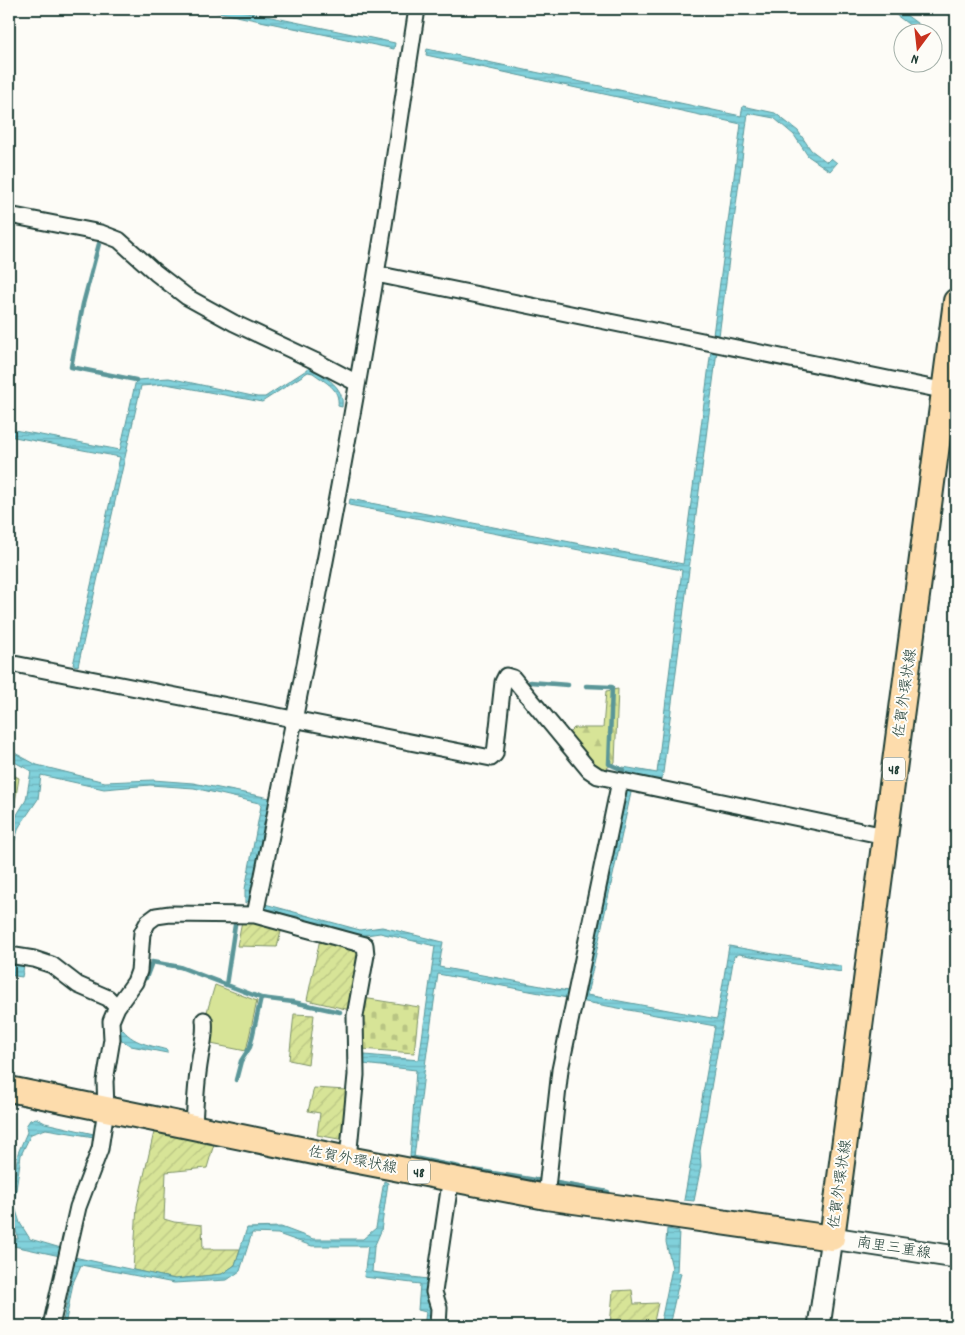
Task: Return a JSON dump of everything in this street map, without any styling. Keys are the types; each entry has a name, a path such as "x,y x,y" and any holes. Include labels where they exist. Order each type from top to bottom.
{"main road":[{"name":"佐賀外環状線","path":"9,1089 348,1159 546,1197 832,1238 885,836 950,392 956,301"}],"street":[{"path":"255,915 357,383 417,9"},
{"path":"9,215 101,233 119,240 186,297 234,323 316,361 357,383"},
{"path":"376,274 950,392"},
{"path":"9,663 491,758 495,754 503,682 506,676 513,678 589,770 598,776 885,836"},
{"path":"546,1197 560,1070 620,780"},
{"path":"51,1326 78,1206 100,1148 106,1109 105,1081 112,1040 111,1021 117,1007 135,982 139,971 142,933 148,922 156,916 170,914 255,915 365,945 366,955 355,1016 356,1075 348,1159"},
{"path":"9,955 34,959 52,966 78,985 108,998 117,1007"},
{"path":"194,1127 197,1084 205,1032 204,1020"},
{"path":"438,1326 439,1308 434,1292 441,1254 448,1190 452,1179"},
{"path":"819,1326 832,1238"},
{"name":"南里三重線","path":"832,1238 956,1257"}],"green space":[{"path":"618,689 615,762 603,771 567,735 574,728 603,728 606,691"},
{"path":"9,773 19,778 15,802 9,812"},
{"path":"242,921 282,928 277,947 237,946"},
{"path":"320,939 360,951 350,1010 307,1000"},
{"path":"215,985 257,1001 246,1051 211,1044 206,1015"},
{"path":"363,998 419,1007 414,1053 361,1049"},
{"path":"294,1014 314,1015 308,1064 289,1060"},
{"path":"314,1088 346,1090 344,1140 317,1135 320,1113 308,1111"},
{"path":"154,1132 214,1144 207,1168 166,1172 164,1219 202,1225 203,1249 240,1249 235,1265 222,1274 175,1279 133,1270 137,1206"},
{"path":"632,1290 634,1304 658,1303 653,1326 610,1326 613,1291"}],"water":[{"path":"203,9 233,9 395,43 394,49"},
{"path":"888,9 898,9 916,22 906,22"},
{"path":"427,49 741,116 743,106 775,113 798,131 811,150 827,162 831,158 837,163 830,171 808,156 794,135 774,118 748,113 719,336 713,335 741,124 426,55"},
{"path":"711,350 717,351 663,773 660,782 622,773 623,767 657,773 682,570 349,505 350,499 683,564"},
{"path":"311,367 337,388 342,400 342,407 338,406 337,395 331,386 313,373 308,372 262,402 166,384 141,386 78,666 73,665 120,457 9,436 9,429 120,450 136,380 169,378 257,397 265,397"},
{"path":"9,750 37,765 105,782 153,780 193,783 270,798 251,900 245,903 245,889 261,806 259,803 194,788 150,785 104,789 41,775 38,799 19,827 9,859 10,826 26,800 31,771 9,759"},
{"path":"627,787 632,788 587,995 717,1019 729,946 841,966 841,972 739,954 734,956 700,1151 701,1166 694,1201 684,1200 715,1026 580,1001"},
{"path":"265,904 360,930 382,927 443,942 439,967 568,991 567,998 438,974 414,1158 410,1157 416,1070 363,1064 365,1055 419,1060 435,946 380,933 359,936 264,908"},
{"path":"9,963 24,966 22,977 9,975"},
{"path":"118,1023 133,1039 167,1050 167,1053 131,1046 120,1039"},
{"path":"36,1118 45,1123 94,1134 94,1137 46,1129 31,1134 21,1155 14,1204 20,1223 30,1239 61,1248 60,1256 9,1245 9,1238 18,1239 10,1204 18,1153 27,1132 26,1126 30,1120"},
{"path":"384,1181 388,1183 381,1231 374,1247 372,1272 428,1279 427,1302 433,1306 432,1326 424,1326 426,1312 418,1310 420,1284 364,1277 368,1246 312,1246 278,1234 252,1233 240,1271 227,1280 174,1283 81,1265 73,1283 65,1326 62,1326 75,1263 72,1262 74,1257 175,1279 222,1274 235,1265 247,1228 281,1227 313,1239 363,1239 376,1228"},
{"path":"667,1229 679,1231 677,1272 681,1273 669,1326 660,1326 672,1268 666,1242"}],"waterway":[{"path":"100,240 83,304 71,367 136,380"},
{"path":"530,682 568,685"},
{"path":"586,686 612,687 609,764 623,770"},
{"path":"226,985 236,918"},
{"path":"146,978 152,962 180,967 261,998 293,1002 340,1012"},
{"path":"236,1080 241,1061 250,1047 261,998"},
{"path":"414,1158 459,1167"},
{"path":"474,1170 542,1181"},
{"path":"557,1183 608,1192"}]}
